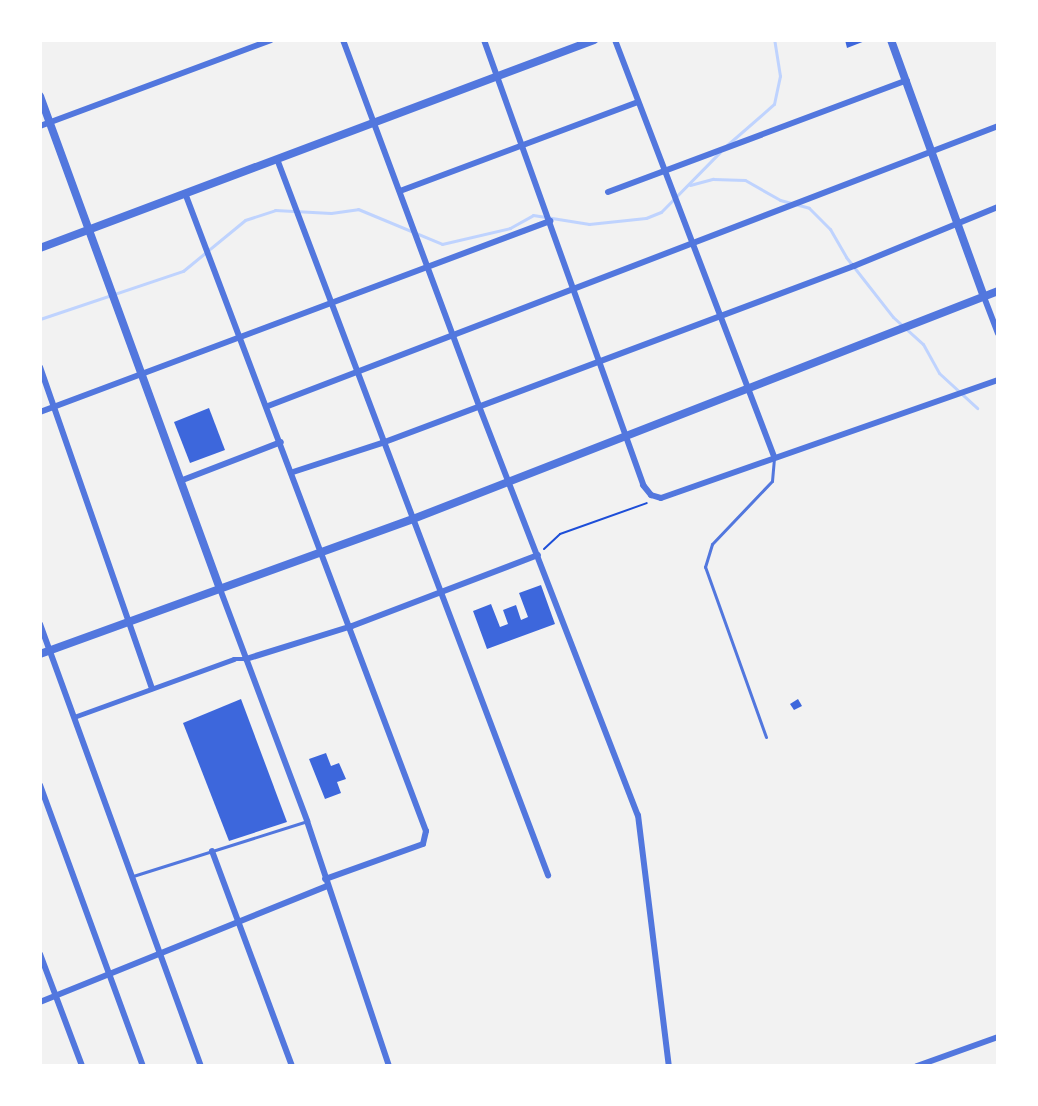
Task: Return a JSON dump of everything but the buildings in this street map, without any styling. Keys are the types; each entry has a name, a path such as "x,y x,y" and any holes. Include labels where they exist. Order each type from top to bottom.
{"street":[{"path":"40,126 271,40"},
{"path":"342,40 429,267 452,336 638,815 669,1065"},
{"path":"484,40 573,291 627,434 643,485 651,495 661,498 774,456 998,380"},
{"path":"40,248 374,122 498,78 594,40"},
{"path":"615,40 774,456"},
{"path":"891,40 998,333"},
{"path":"608,192 907,80"},
{"path":"40,96 87,232 307,821 388,1065"},
{"path":"400,191 638,102"},
{"path":"268,406 693,245 998,126"},
{"path":"277,159 329,303 548,875"},
{"path":"185,193 352,626 426,831 423,844 325,879"},
{"path":"293,472 382,443 719,316 998,207"},
{"path":"40,412 550,221"},
{"path":"40,654 322,550 413,519 998,291"},
{"path":"40,367 131,621 152,688"},
{"path":"180,481 281,442"},
{"path":"74,717 234,659 246,659 352,626 538,555"},
{"path":"40,624 201,1065"},
{"path":"40,785 143,1065"},
{"path":"212,850 292,1065"},
{"path":"40,1002 327,886"},
{"path":"40,954 82,1065"},
{"path":"917,1065 998,1037"}],"lane":[{"path":"766,737 705,567 712,544 772,481 774,456"},
{"path":"133,876 307,821"}],"path":[{"path":"538,555 560,534 661,498"}],"waterway":[{"path":"727,145 774,104 780,76 774,40"},
{"path":"40,319 183,271 245,220 275,210 331,213 358,209 442,244 510,228 533,215 589,224 646,218 661,212 720,152"},
{"path":"690,185 713,179 745,180 780,200 809,208 830,229 846,257 893,317 923,344 939,373 977,408"}]}
